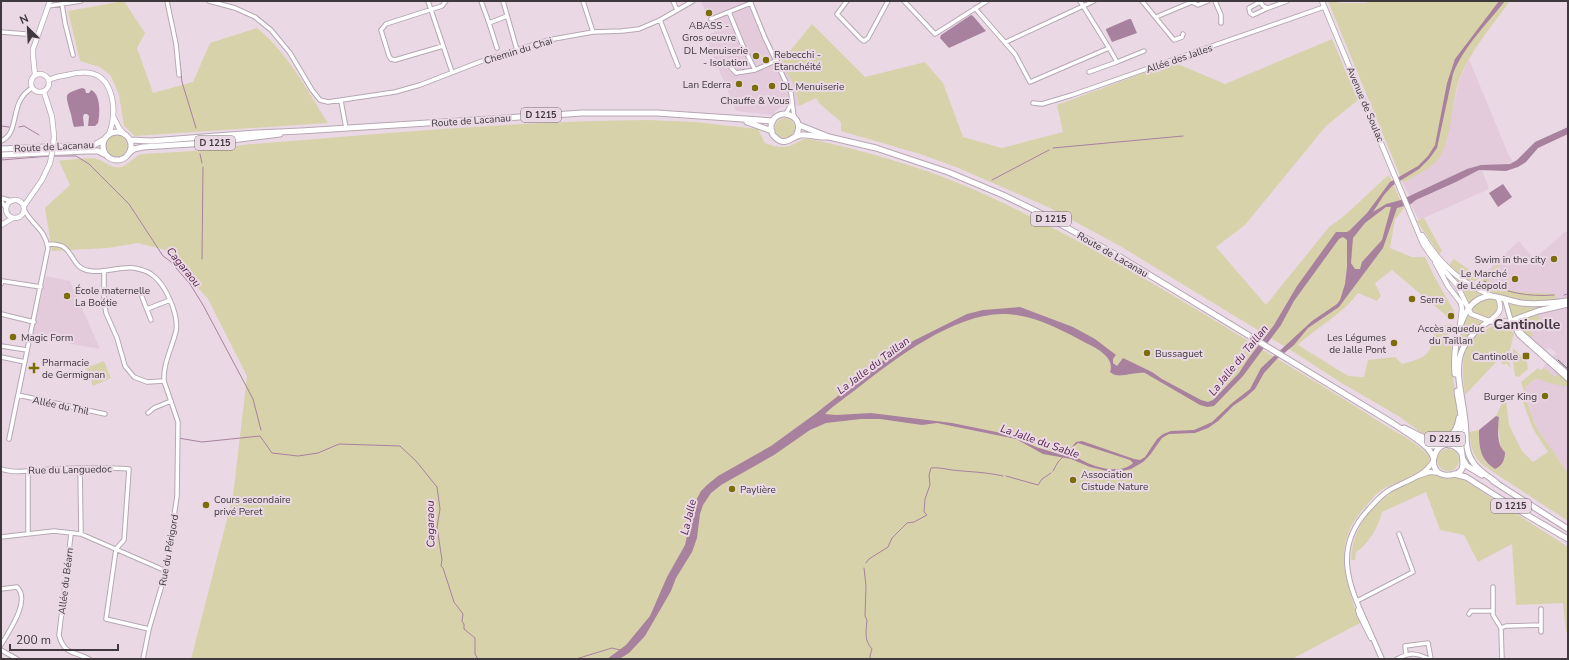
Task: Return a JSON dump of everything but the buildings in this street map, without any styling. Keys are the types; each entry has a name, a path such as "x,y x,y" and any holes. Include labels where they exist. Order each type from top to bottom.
{"main road":[{"name":"Avenue de Soulac","path":"1322,1 1415,223"},
{"path":"44,92 36,91 32,88 32,80 35,76 33,56 38,35 49,3"},
{"path":"49,80 78,72 92,72 101,77 108,84 111,91 114,118 119,128 130,140 131,149 126,157 118,160 109,158 106,155 103,146 105,139 110,134 115,132 124,134"},
{"path":"35,76 43,75 49,80"},
{"path":"44,92 49,85 49,80"},
{"path":"1,224 13,218 20,217 50,163 54,136 52,117 44,92"},
{"name":"Route de Lacanau","path":"130,140 150,141 583,113 657,113 737,119"},
{"path":"786,114 794,117 798,125 798,132 796,136 788,141 782,141 776,138 772,131 773,121 778,116 786,114"},
{"path":"110,134 114,118"},
{"name":"D 1215","path":"737,119 773,121"},
{"name":"D 1215","path":"737,119 772,131"},
{"name":"D 1215","path":"798,125 830,137"},
{"name":"Route de Lacanau","path":"129,153 134,149 143,147 207,144 301,131"},
{"name":"D 1215","path":"796,136 801,135 822,138 830,137"},
{"name":"Route de Lacanau","path":"830,137 876,148 948,172 1003,195 1084,236 1255,338 1394,424"},
{"name":"Route de Lacanau","path":"1,149 94,145 105,139"},
{"name":"Route de Lacanau","path":"1,155 86,151 98,152 106,155"},
{"path":"1,224 8,204 32,193"},
{"path":"18,200 24,209"},
{"path":"6,210 13,218"},
{"path":"1415,223 1423,244 1448,286 1461,303 1462,309 1459,329"},
{"path":"1415,223 1429,246 1448,268 1465,282 1490,295 1505,300 1525,303 1540,304 1568,301"},
{"path":"1432,257 1455,282 1471,314 1489,321 1511,321 1543,310 1568,304"},
{"name":"D 2215","path":"1404,428 1429,440 1439,441 1448,438 1454,432 1458,424 1458,401 1454,360 1459,329 1468,309 1480,298 1490,295"},
{"name":"D 2215","path":"1496,482 1478,468 1470,458 1466,448 1465,417 1458,378 1459,356 1468,339 1476,330 1498,315 1501,311 1501,305 1498,298"},
{"name":"D 2215","path":"1449,445 1458,438 1461,428 1462,418 1458,401"},
{"name":"D 2215","path":"1461,452 1465,417"},
{"name":"D 1215","path":"1394,424 1404,428 1432,446 1441,446"},
{"name":"D 1215","path":"1394,424 1426,447 1432,453 1433,459"},
{"path":"1449,445 1454,446 1461,452 1464,461 1461,469 1454,474 1444,475 1436,470 1433,459 1441,446 1449,445"},
{"name":"D 1215","path":"1464,461 1470,468 1496,482 1568,529"},
{"name":"D 1215","path":"1454,474 1466,477 1568,539"}],"street":[{"path":"49,3 62,4 81,1"},
{"name":"Chemin du Chai","path":"209,1 235,8 255,17 271,30 290,53 312,90 320,100 328,102 395,92 548,40 593,32 640,29 660,20 693,1"},
{"path":"428,1 452,72"},
{"path":"443,46 395,60 391,59 381,30 386,24 442,6 446,1"},
{"path":"481,1 497,48"},
{"path":"503,1 517,50"},
{"path":"583,1 593,32"},
{"path":"673,1 677,10"},
{"path":"847,1 837,14 861,40 864,41 868,38 888,1"},
{"path":"904,1 935,34 986,1"},
{"path":"1080,1 1117,62"},
{"path":"1006,42 1094,1"},
{"path":"1142,1 1174,40 1182,37 1183,34"},
{"path":"1156,17 1192,2 1198,5 1208,1"},
{"path":"1215,1 1221,15 1221,23"},
{"path":"1268,8 1262,6 1260,2 1249,8 1250,13 1253,14 1287,1"},
{"path":"168,2 176,44 179,75"},
{"path":"711,19 751,2 765,38 792,93 794,117"},
{"path":"62,4 73,55"},
{"name":"Allée des Jalles","path":"1033,103 1042,104 1324,7"},
{"path":"975,8 1015,54 1030,82 1109,48"},
{"path":"729,12 755,70"},
{"path":"489,23 507,16"},
{"path":"660,20 678,66"},
{"path":"1,32 38,35"},
{"path":"1089,72 1144,51"},
{"path":"727,64 736,73 755,70 777,60"},
{"path":"1,141 10,135 20,98 24,93 32,88"},
{"path":"341,101 346,128"},
{"path":"786,114 792,102"},
{"path":"1,200 12,201"},
{"path":"1,200 6,210"},
{"path":"9,439 48,248 48,244 41,229 29,218 24,209"},
{"path":"48,244 57,244 65,247 76,264 83,269 91,271 104,271 134,268 151,274 162,286 170,300 175,314 176,329 164,366 164,381 147,382 134,377 125,366 117,338 106,313 104,302 104,271"},
{"path":"1,284 2,281 41,287"},
{"path":"142,297 151,320"},
{"path":"147,309 170,300"},
{"path":"1505,300 1511,321 1520,336 1568,379"},
{"path":"1,314 34,322"},
{"path":"1515,327 1568,374"},
{"path":"1,346 27,350"},
{"path":"1,357 25,362"},
{"name":"Rue du Périgord","path":"143,659 149,629 166,571 177,496 177,418 164,381"},
{"name":"Allée du Thil","path":"18,395 105,414"},
{"path":"148,413 154,408 171,401"},
{"path":"1382,659 1350,582 1346,567 1347,552 1354,527 1364,514 1382,495 1416,476 1429,466 1433,459"},
{"name":"Rue du Languedoc","path":"1,469 7,471 28,471 106,467 129,470 124,540 116,549"},
{"path":"80,468 81,534"},
{"path":"28,471 28,534"},
{"path":"1416,476 1430,472 1439,473"},
{"path":"1,537 54,531 81,534 166,571"},
{"name":"Allée du Béarn","path":"71,534 59,635 61,643 67,651 88,659"},
{"path":"1357,601 1413,572 1399,534"},
{"path":"116,549 106,619 149,629"},
{"path":"1,589 17,586 20,590 22,602 1,645"},
{"path":"1493,588 1492,611 1501,628 1502,659"},
{"path":"1541,609 1541,632"},
{"path":"1469,614 1471,611 1492,611"},
{"path":"1501,628 1506,626 1540,625"},
{"path":"1397,659 1406,654 1417,654 1430,659 1428,643 1405,646 1406,654"},
{"path":"1,650 17,659"}],"shaded area":[{"path":"124,1 145,33 137,48 153,93 193,82 210,43 257,28 288,60 328,123 135,136 124,126 119,95 111,76 100,67 80,61 68,11"},
{"path":"701,1 753,1 768,37 795,87 799,106 785,105 776,110 773,115 736,111 705,36 714,32"},
{"path":"1328,1 1342,3 1367,3 1367,1 1510,1 1469,59 1459,80 1448,136 1440,157 1434,164 1423,172 1403,183"},
{"path":"1499,1 1505,1 1463,54 1453,74 1437,148 1419,169 1392,186 1373,212 1386,204 1401,200 1467,169 1481,165 1510,164 1517,160 1535,142 1568,127 1568,134 1538,148 1526,162 1518,167 1506,171 1479,170 1416,200 1411,204 1397,208 1383,248 1339,307 1308,328 1294,345 1277,359 1264,373 1255,389 1233,406 1218,421 1208,428 1195,433 1169,434 1162,438 1143,462 1131,469 1117,472 1090,467 1071,459 1043,454 1016,439 937,423 922,425 880,419 861,419 826,423 810,430 774,455 721,485 711,493 703,505 700,514 697,538 692,552 676,578 671,591 645,636 629,653 621,658 607,659 626,645 650,616 667,577 685,545 694,504 701,491 707,485 718,476 771,446 815,414 894,352 967,314 983,310 1020,307 1073,327 1095,339 1116,355 1113,359 1113,363 1117,366 1123,358 1152,372 1201,400 1208,402 1213,400 1239,373 1274,325 1297,286 1336,232 1347,232 1350,230 1367,213 1390,182 1418,166 1428,156 1435,145 1447,83 1455,59","holes":["1386,207 1391,207 1382,240 1362,262 1360,269 1355,269 1351,263 1353,238 1365,223","1343,237 1347,240 1347,267 1345,284 1340,300 1337,304 1312,321 1261,368 1250,389 1232,403 1212,422 1194,430 1171,431 1163,434 1157,439 1145,457 1140,460 1082,441 1076,442 1071,448 1065,448 1062,455 1036,447 1011,435 952,423 871,413 836,415 825,414 837,403 891,363 928,339 967,320 987,315 1006,314 1038,320 1101,351 1108,358 1111,367 1110,372 1113,374 1122,375 1145,373 1200,405 1207,407 1214,406 1243,376 1281,325 1294,301 1339,239","1078,443 1130,460 1133,463 1127,467 1119,469 1101,468 1077,457 1071,452 1074,446"]},
{"path":"971,15 986,31 949,48 940,38 941,35"},
{"path":"1131,19 1137,33 1112,42 1106,29"},
{"path":"812,24 865,77 925,62 943,83 963,137 1002,148 1063,132 1057,105 1173,62 1225,84 1332,39 1358,100 1326,126 1245,225 1216,247 1266,305 1329,227 1343,217 1389,175 1404,208 1395,220 1390,248 1412,257 1425,257 1455,313 1452,318 1449,318 1392,270 1375,283 1381,296 1377,301 1358,293 1352,301 1337,314 1298,345 1348,376 1364,377 1368,360 1395,357 1402,364 1424,356 1430,349 1436,327 1452,324 1447,339 1452,341 1451,361 1457,409 1455,427 1446,436 1434,439 1420,432 1400,417 1340,382 1120,246 1048,207 956,167 920,154 841,131 841,122 820,104 816,98 799,106 795,87 781,62"},
{"path":"1469,59 1509,156 1514,163 1474,168 1410,197 1403,183 1434,164 1445,144 1459,81"},
{"path":"82,88 85,89 86,93 89,93 91,90 97,96 99,119 95,126 88,126 89,116 87,114 84,114 83,117 84,126 74,127 73,125 67,95"},
{"path":"785,118 792,121 795,128 792,135 785,138 778,135 775,128 778,121"},
{"path":"649,120 695,122 758,129 765,143 771,145 782,147 795,144 805,138 896,161 941,176 984,194 1065,234 1144,278 1420,447 1429,456 1430,462 1413,476 1378,493 1354,521 1347,535 1344,549 1346,577 1360,623 1292,659 191,659 233,496 247,376 208,299 165,250 138,243 108,248 52,251 45,208 70,185 59,161 93,158 114,167 121,167 142,154 210,150 242,145 496,125","holes":["1090,344 1116,355 1113,359 1113,363 1118,366 1123,359 1152,372 1162,379 1159,381 1149,374 1142,372 1121,375 1114,374 1110,372 1110,363 1105,355"]},
{"path":"116,135 124,138 127,146 124,154 116,157 108,154 105,146 108,138"},
{"path":"1479,170 1482,170 1489,189 1419,220 1411,204 1412,202"},
{"path":"1503,184 1512,197 1498,207 1489,193"},
{"path":"1424,218 1442,251 1439,254 1417,221"},
{"path":"1566,231 1568,233 1568,473 1536,427 1524,392 1525,387 1537,379 1544,366 1556,353 1550,348 1546,350 1542,347 1541,348 1518,328 1512,317 1509,306 1509,291 1480,277 1519,241 1534,259"},
{"path":"1506,256 1503,262 1488,278 1490,283 1514,291 1555,294 1555,299 1536,301 1515,299 1477,287 1478,283"},
{"path":"1454,259 1480,277 1472,284 1449,265"},
{"path":"1441,263 1463,284 1482,295 1469,304"},
{"path":"46,276 70,281 100,349 32,337"},
{"path":"1489,298 1494,299 1498,303 1499,309 1490,316 1485,317 1474,314 1471,310 1474,306 1478,302"},
{"path":"1512,303 1548,306 1512,318 1509,306"},
{"path":"1466,315 1482,322 1473,329 1466,338 1460,347 1456,358 1459,339"},
{"path":"1538,315 1540,316 1537,328 1534,327 1531,333 1534,335 1531,337 1527,336 1518,328 1518,323 1521,320"},
{"path":"1497,324 1507,327 1514,334 1508,357 1511,368 1506,363 1504,365 1498,360 1465,395 1463,361 1465,352 1475,337"},
{"path":"1513,348 1527,362 1528,369 1519,377 1515,376 1512,355"},
{"path":"104,361 111,378 93,386 86,368"},
{"path":"1538,368 1540,370 1544,368 1555,377 1558,374 1568,383 1568,387 1545,382 1541,379 1536,379 1525,387 1524,391 1521,382"},
{"path":"1524,393 1536,427 1568,473 1568,521 1484,466 1474,454 1469,432 1479,430 1481,451 1486,463 1505,452 1501,449 1498,426 1499,417 1496,416 1502,403 1506,400 1509,425 1522,451 1533,462 1548,452 1533,429 1520,394"},
{"path":"1496,416 1499,417 1498,431 1500,445 1505,452 1503,462 1495,469 1483,457 1479,442 1479,430"},
{"path":"1448,449 1456,452 1459,460 1456,468 1448,471 1440,468 1437,460 1440,452"},
{"path":"1433,474 1447,479 1457,477 1462,479 1568,547 1568,632 1566,632 1563,603 1516,605 1512,544 1478,562 1464,535 1440,530 1426,492 1382,512 1372,535 1365,545 1356,552 1355,560 1351,560 1353,544 1358,529 1377,504 1389,494 1403,486"}],"waterway":[{"path":"180,63 182,82 196,128"},
{"path":"1,126 9,127"},
{"path":"19,127 24,126 39,135"},
{"path":"1053,148 1183,136"},
{"path":"992,180 1049,150"},
{"path":"200,154 202,163"},
{"path":"1,160 50,156"},
{"name":"Cagaraou","path":"53,156 76,156 89,164 129,204 163,256 170,261 190,284 203,305 253,399 261,430"},
{"path":"202,259 203,167"},
{"path":"1484,281 1500,289 1526,295 1554,295"},
{"path":"1564,295 1568,294"},
{"name":"Cagaraou","path":"178,438 202,442 260,436 272,453 298,456 318,453 339,444 400,446 416,461 437,487 440,509 437,527 442,560 441,566 443,568 454,602 463,614 462,621 464,624 464,629 475,638 475,654 478,659"},
{"name":"La Jalle du Sable","path":"1053,471 1063,457"},
{"path":"866,563 869,559 888,547 892,538 907,523 914,522 927,515 924,512 925,499 930,485 929,475 931,468 1003,476"},
{"path":"1006,476 1038,485 1042,479 1051,473"},
{"path":"864,568 866,586 866,636 869,646 872,649 870,659"},
{"path":"576,659 612,648 620,650"}],"tram line":[{"path":"1558,360 1568,369"}],"place":[{"name":"ABASS - Gros oeuvre","path":"709,13"},
{"name":"DL Menuiserie - Isolation","path":"756,56"},
{"name":"Rebecchi - Etanchéité","path":"766,60"},
{"name":"Lan Ederra","path":"739,84"},
{"name":"DL Menuiserie","path":"772,86"},
{"name":"Chauffe & Vous","path":"755,88"},
{"name":"Swim in the city","path":"1554,259"},
{"name":"Le Marché de Léopold","path":"1515,279"},
{"name":"École maternelle La Boétie","path":"67,296"},
{"name":"Serre","path":"1412,299"},
{"name":"Accès aqueduc du Taillan","path":"1451,316"},
{"name":"Magic Form","path":"13,337"},
{"name":"Les Légumes de Jalle Pont","path":"1394,343"},
{"name":"Bussaguet","path":"1147,353"},
{"name":"Cantinolle","path":"1526,356"},
{"name":"Pharmacie de Germignan","path":"34,368"},
{"name":"Burger King","path":"1545,396"},
{"name":"Association Cistude Nature","path":"1073,480"},
{"name":"Paylière","path":"732,489"},
{"name":"Cours secondaire privé Peret","path":"206,505"}],"district":[{"name":"Cantinolle","path":"1527,324"}],"water label":[{"name":"La Jalle du Taillan","path":"1238,360"},
{"name":"La Jalle du Taillan","path":"873,365"},
{"name":"La Jalle","path":"688,517"}]}
